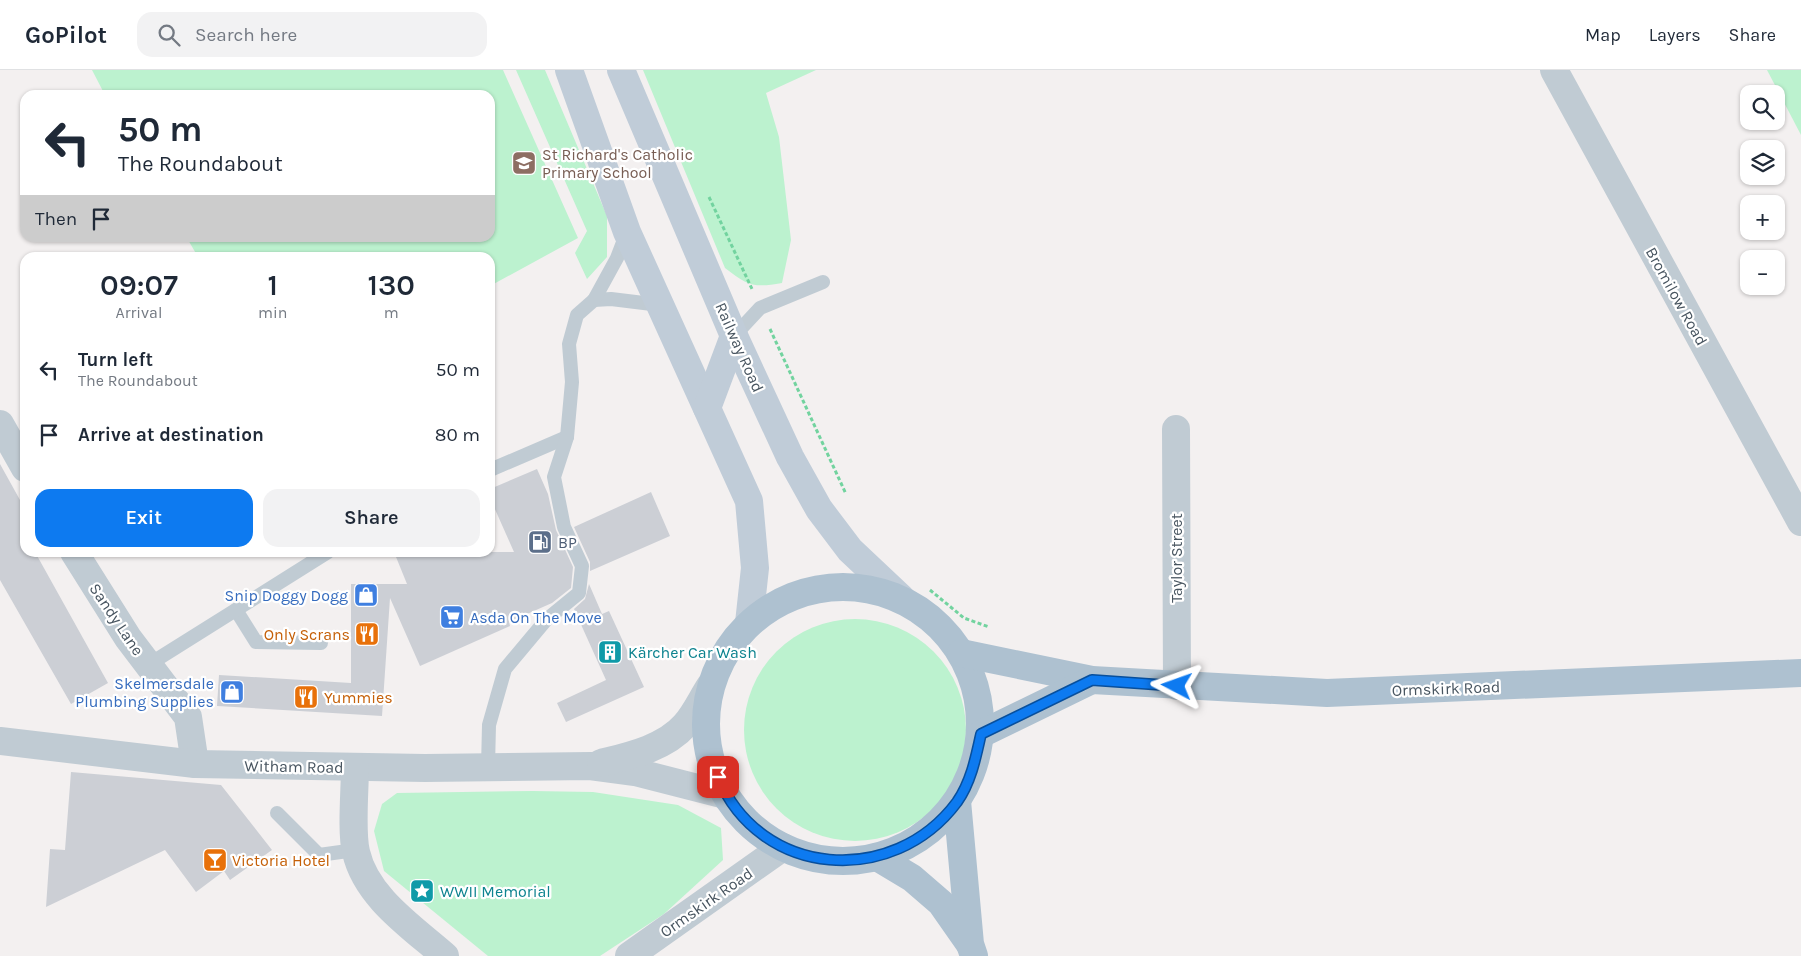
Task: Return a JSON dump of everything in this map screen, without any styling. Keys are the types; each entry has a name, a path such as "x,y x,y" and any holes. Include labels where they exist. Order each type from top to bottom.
{"main road":[{"path":"569,70 627,232 749,502 755,568 749,623"},
{"name":"Railway Road","path":"621,70 734,336 790,457 819,508 850,550 901,598"},
{"path":"707,408 734,336"},
{"path":"862,587 901,598 935,621 962,653 978,692 981,734 973,769 957,801 935,826 908,845 877,857 845,861 813,858 783,847 750,825 725,795 710,760 705,723 710,686 726,652 749,623 782,600 821,588 862,587"},
{"name":"Ormskirk Road","path":"962,653 1092,680 1327,693 1801,673"},
{"name":"Ormskirk Road","path":"981,734 1092,680"},
{"path":"957,801 972,950"},
{"path":"877,857 912,878 941,903 972,950"}],"street":[{"name":"Bromilow Road","path":"1554,70 1801,522"},
{"path":"0,424 20,459"},
{"name":"Taylor Street","path":"1176,429 1177,686"},
{"name":"Sandy Lane","path":"77,557 128,638 188,717 196,764"},
{"name":"Witham Road","path":"590,766 631,756 661,743 685,726 710,686"},
{"name":"Witham Road","path":"0,741 196,764 355,767 590,766 635,772 725,795"},
{"path":"355,767 355,850 361,869 372,887 393,910 445,956"},
{"name":"Ormskirk Road","path":"629,956 783,847"}],"lane":[{"path":"488,767 489,726 505,669 546,620 580,593 582,566 564,527 554,477 567,437 572,382 569,344 577,315 594,300 617,258 627,232"},
{"path":"734,336 760,308 824,282"},
{"path":"594,300 611,299 660,305"},
{"path":"495,468 567,437"},
{"path":"148,665 320,557"},
{"path":"236,610 256,642 321,643"},
{"path":"276,813 319,855 355,850"}],"path":[{"path":"707,194 847,495"},
{"path":"926,588 964,618 990,628"}],"green space":[{"name":"St Richard's Catholic Primary School","path":"92,70 503,70 578,238 495,283 495,252 195,252 189,242 495,242 495,90 102,90"},
{"path":"516,70 545,70 607,216 607,257 587,279 575,253 587,231"},
{"path":"643,70 816,70 766,93 779,137 791,240 782,283 752,284 740,279 725,268"},
{"path":"1767,70 1801,70 1801,135 1785,104 1785,85 1775,85"},
{"path":"855,619 877,621 907,632 925,644 941,660 953,678 961,698 966,730 964,752 953,782 941,800 925,816 907,828 887,836 855,841 833,839 803,828 785,816 769,800 757,782 749,762 744,730 746,708 757,678 769,660 785,644 803,632 823,624"},
{"path":"593,792 678,805 721,828 723,860 664,914 600,956 488,956 384,871 374,831 382,804 397,793"}],"building":[{"path":"0,464 20,500 20,557 38,557 108,683 71,704 0,580"},
{"path":"537,469 548,494 556,530 573,567 571,588 552,603 509,622 510,626 420,666 390,598 382,716 217,706 219,675 351,683 351,584 407,584 396,557 495,557 495,552 514,552 495,509 495,487"},
{"name":"BP","path":"651,492 670,536 590,571 590,562 574,527"},
{"name":"Kärcher Car Wash","path":"589,584 602,614 609,611 644,687 566,722 557,703 606,680 574,609 585,599"},
{"path":"71,772 221,785 272,850 230,880 224,871 196,892 165,850 46,907 50,849 65,850"}],"place":[{"name":"St Richard's Catholic Primary School","path":"524,163"},
{"name":"BP","path":"540,542"},
{"name":"Snip Doggy Dogg","path":"366,595"},
{"name":"Asda On The Move","path":"452,617"},
{"name":"Only Scrans","path":"367,634"},
{"name":"Kärcher Car Wash","path":"610,652"},
{"name":"Skelmersdale Plumbing Supplies","path":"232,692"},
{"name":"Yummies","path":"306,697"},
{"name":"Victoria Hotel","path":"215,860"},
{"name":"WWII Memorial","path":"422,891"}],"route":[{"path":"718,777 725,795 750,825 783,847 813,858 845,861 877,857 908,845 935,826 957,801 973,769 981,734 1092,680 1177,686"}]}
